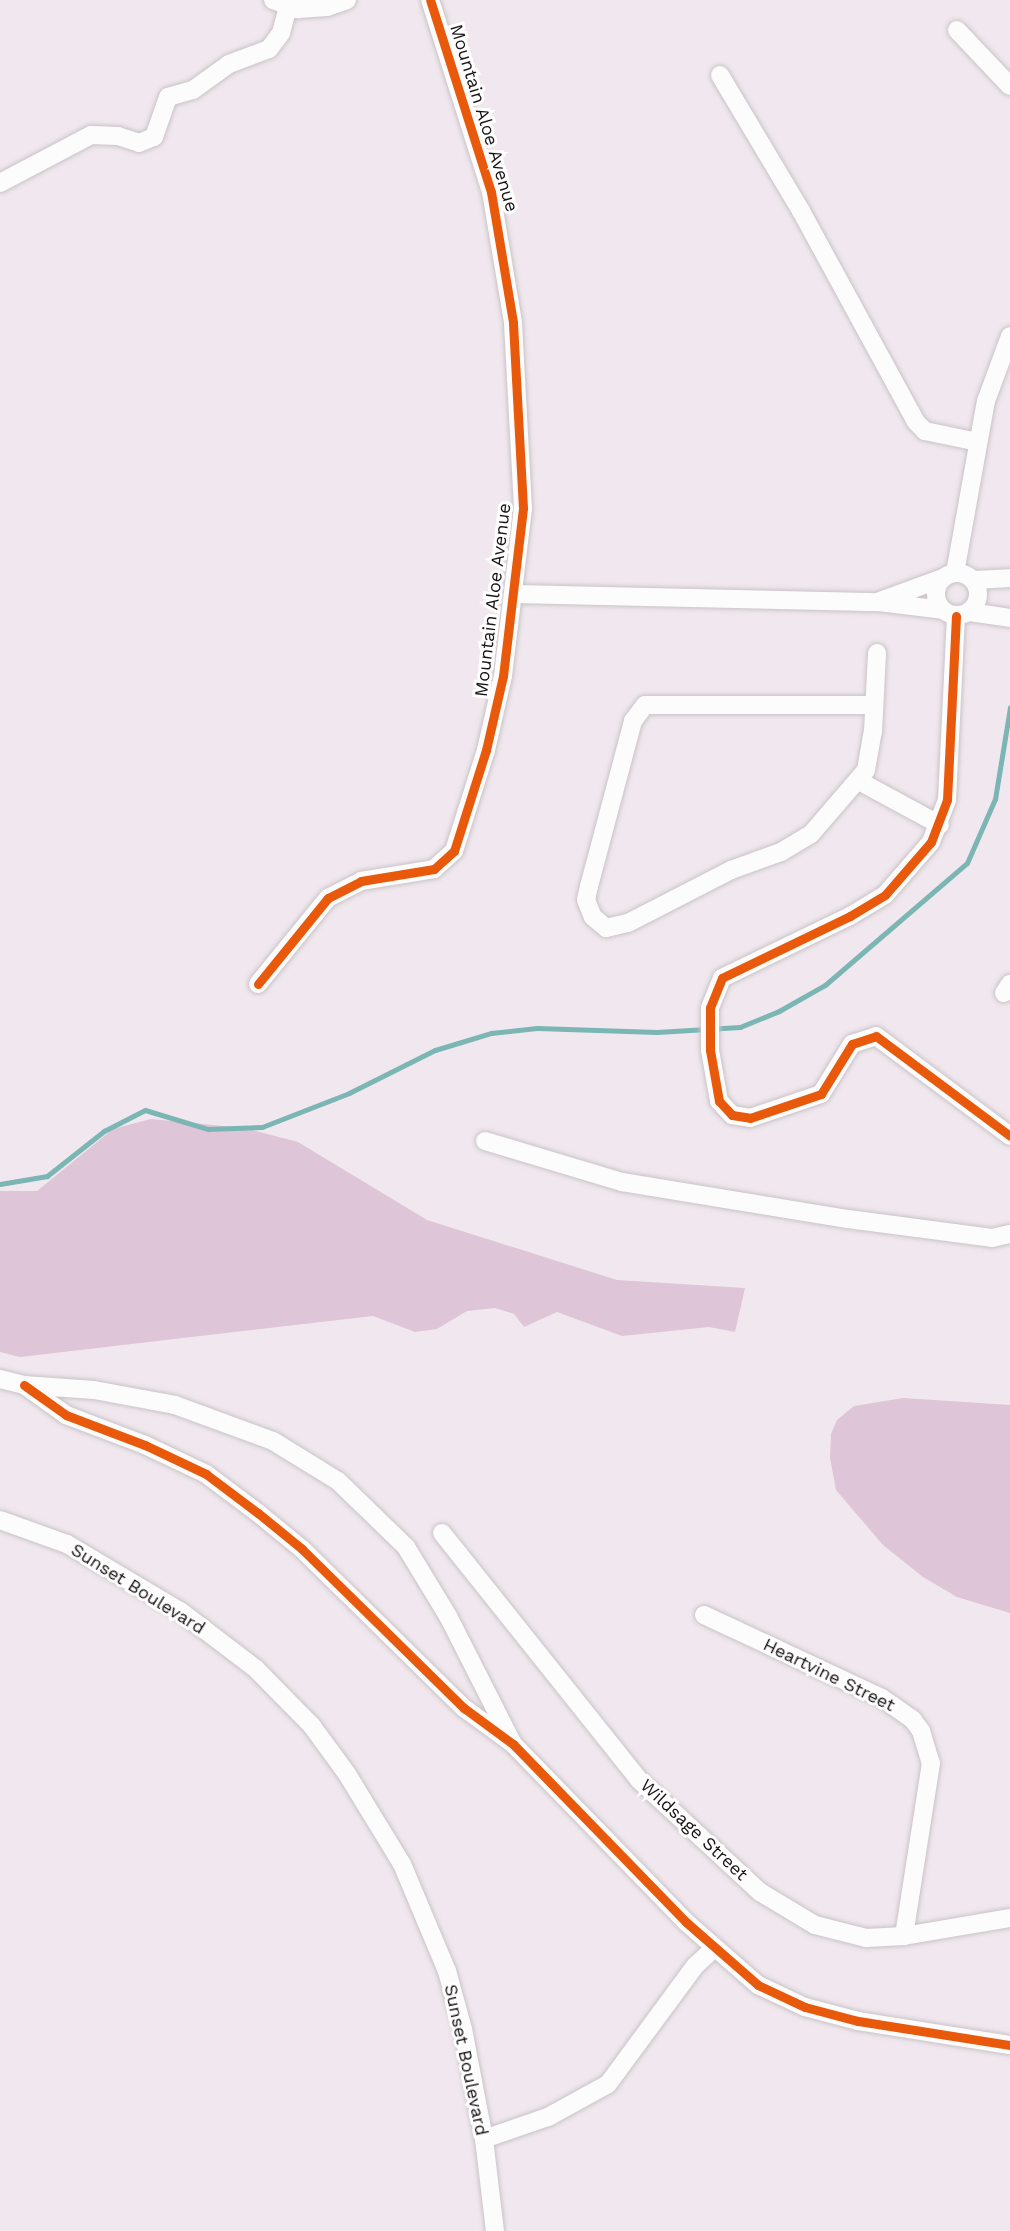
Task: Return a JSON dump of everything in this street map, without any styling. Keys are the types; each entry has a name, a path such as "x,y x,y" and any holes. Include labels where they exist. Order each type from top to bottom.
{"street":[{"path":"0,183 91,135 118,136 139,143 154,137 168,97 194,90 229,64 269,49 281,33 280,3 314,8 347,0"},
{"name":"Mountain Aloe Avenue","path":"258,984 328,898 361,881 434,869 454,851 494,722 514,594 523,508 521,433 508,271 488,180 430,0"},
{"path":"957,30 1010,86"},
{"path":"720,75 801,211 916,422 925,431 978,442"},
{"path":"956,613 936,598 949,576 992,381 1010,336"},
{"path":"879,602 949,576 974,580 1010,578"},
{"path":"974,580 979,593 956,613 947,800 940,825 919,860 885,895 850,916 722,978 710,1008 711,1050 719,1101 732,1115 750,1118 821,1095 852,1044 876,1036 1010,1136"},
{"path":"514,594 879,602 1010,618"},
{"path":"874,705 645,705 633,721 589,886 588,909 599,924 620,926 731,870 781,852 811,834 860,781 871,755 874,705 877,653"},
{"path":"860,781 940,825"},
{"path":"485,1141 622,1182 848,1219 992,1238 1010,1234"},
{"path":"0,1379 24,1385 94,1390 175,1406 273,1442 338,1480 406,1547 448,1616 513,1744"},
{"path":"24,1385 66,1415 146,1445 215,1481 302,1549 464,1708 513,1744 714,1948 758,1985 805,2007 869,2023 1010,2044"},
{"name":"Sunset Boulevard","path":"0,1520 67,1544 180,1611 256,1669 312,1726 377,1818 427,1920 463,2030 484,2139 495,2231"},
{"name":"Wildsage Street","path":"442,1533 639,1780 760,1892 815,1925 866,1938 904,1936 1010,1918"},
{"name":"Heartvine Street","path":"704,1615 882,1698 906,1714 921,1731 931,1763 904,1936"},
{"path":"484,2139 548,2117 608,2084 695,1966 714,1948"}],"shaded area":[{"path":"151,1119 244,1128 298,1142 427,1220 617,1280 745,1288 735,1332 709,1327 622,1336 557,1312 524,1327 514,1314 495,1308 467,1311 437,1329 415,1332 373,1316 20,1357 0,1352 0,1191 37,1191 113,1129"},
{"path":"903,1398 1010,1405 1010,1613 957,1597 923,1577 883,1545 836,1490 830,1458 831,1434 837,1420 854,1406"}],"waterway":[{"path":"0,1184 47,1176 104,1131 145,1110 208,1129 262,1127 349,1093 435,1050 491,1033 537,1028 657,1032 740,1027 779,1011 825,985 967,863 995,799 1010,707"}],"cycle path":[{"path":"258,984 328,898 361,881 434,869 454,851 486,750 503,676 523,508 513,322 491,192 430,0"},
{"path":"956,616 947,800 931,842 885,895 850,916 722,978 710,1008 710,1050 719,1101 732,1115 750,1118 821,1094 852,1044 876,1036 1010,1136"},
{"path":"24,1385 66,1415 145,1445 206,1474 258,1513 302,1549 464,1708 513,1744 686,1922 758,1985 805,2007 858,2021 1010,2045"}]}
